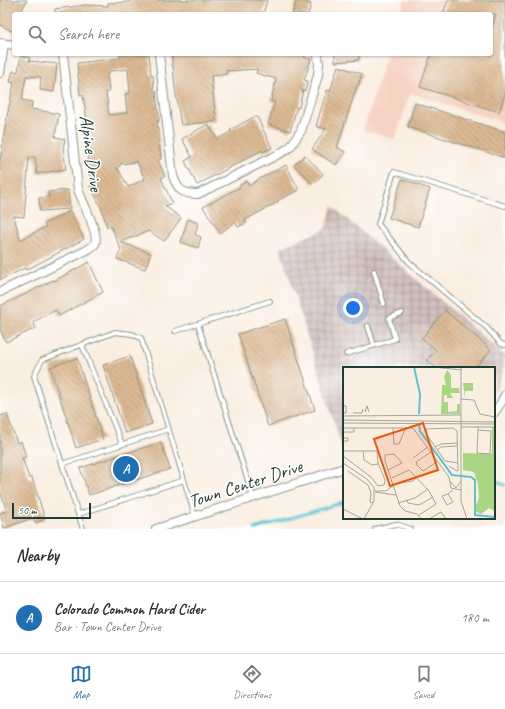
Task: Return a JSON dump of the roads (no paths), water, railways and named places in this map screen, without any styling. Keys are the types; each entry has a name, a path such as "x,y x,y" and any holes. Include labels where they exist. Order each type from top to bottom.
{"street":[{"path":"0,73 2,44 12,45"},
{"name":"Alpine Drive","path":"0,292 87,250 94,245 96,239 96,231 80,198 78,189 62,56"},
{"path":"159,56 173,176 177,185 182,191 190,194 198,194 282,153 290,146 301,131 318,75 318,56"},
{"path":"495,412 505,395"},
{"name":"Town Center Drive","path":"156,529 343,468"}],"lane":[{"path":"505,206 394,172 378,224 409,262 487,328 501,344 505,345"},
{"path":"374,271 384,304"},
{"path":"175,332 270,301"},
{"path":"346,354 395,339 389,318 402,313"},
{"path":"198,324 253,498"},
{"path":"368,326 374,345"},
{"path":"84,529 34,376 42,360 115,332 132,334 141,338 195,516"},
{"path":"82,345 122,444"},
{"path":"62,464 169,429"},
{"path":"79,514 184,480"},
{"path":"375,529 396,524 411,529"}],"waterway":[{"path":"495,481 505,485"},
{"path":"255,529 343,502"}],"place":[{"name":"Colorado Common Hard Cider","path":"126,469"}]}
